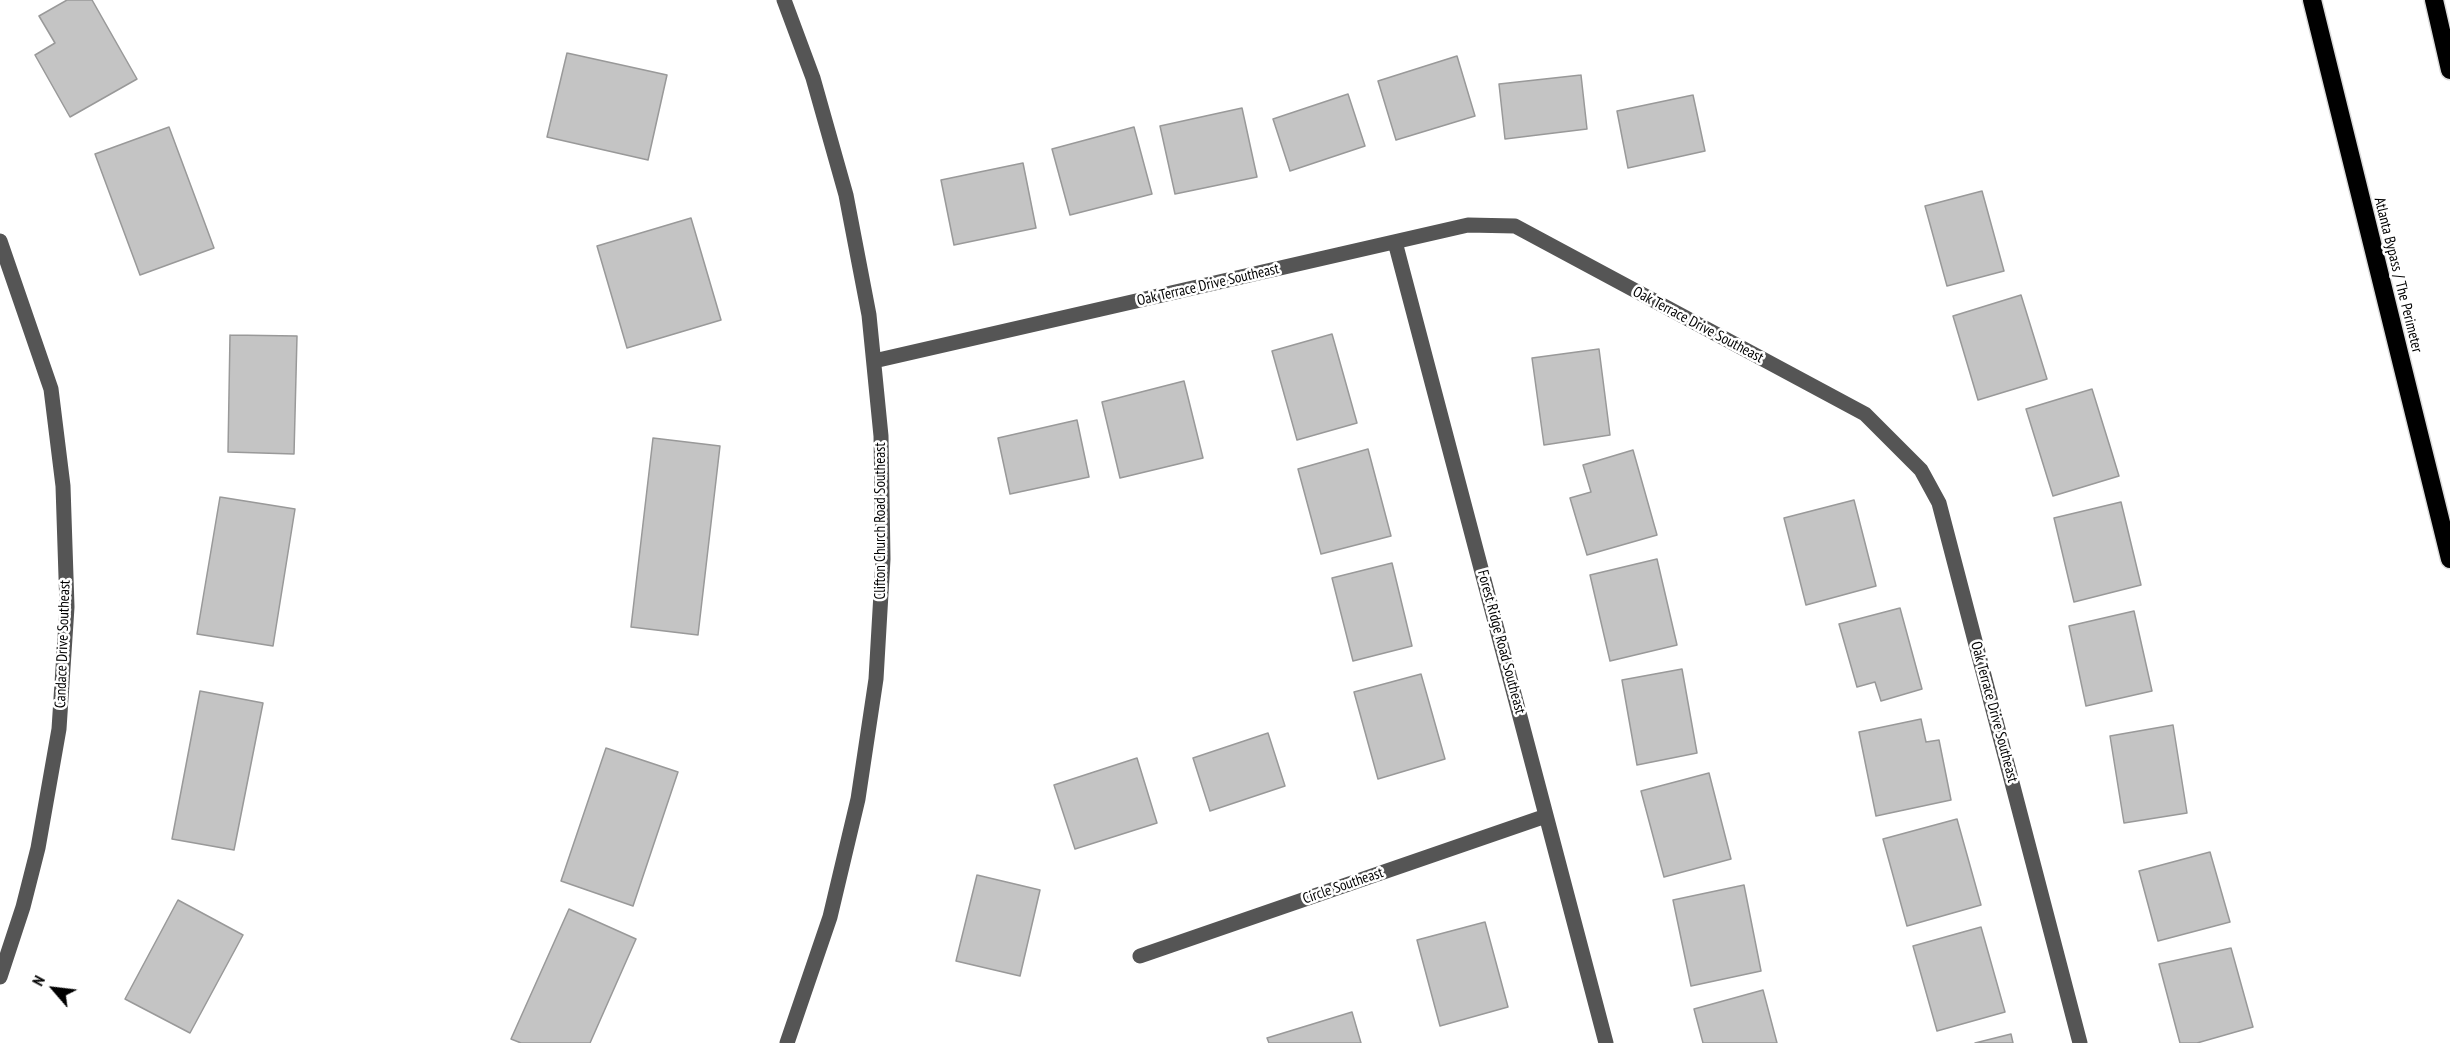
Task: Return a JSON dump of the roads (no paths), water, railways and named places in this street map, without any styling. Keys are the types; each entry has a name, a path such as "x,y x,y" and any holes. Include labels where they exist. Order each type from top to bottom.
{"highway":[{"name":"Atlanta Bypass / The Perimeter","path":"2312,0 2450,559"},
{"path":"2434,0 2450,70"}],"street":[{"name":"Clifton Church Road Southeast","path":"784,0 813,78 846,195 869,315 881,436 883,559 876,679 858,799 830,917 787,1043"},
{"name":"Oak Terrace Drive Southeast","path":"874,361 1468,225 1515,226 1865,414 1921,470 1939,503 2080,1043"},
{"name":"Candace Drive Southeast","path":"0,241 51,389 63,486 68,607 59,729 38,848 23,907 0,977"},
{"name":"Forest Ridge Road Southeast","path":"1395,242 1606,1043"},
{"name":"Circle Southeast","path":"1140,956 1546,816"}]}
